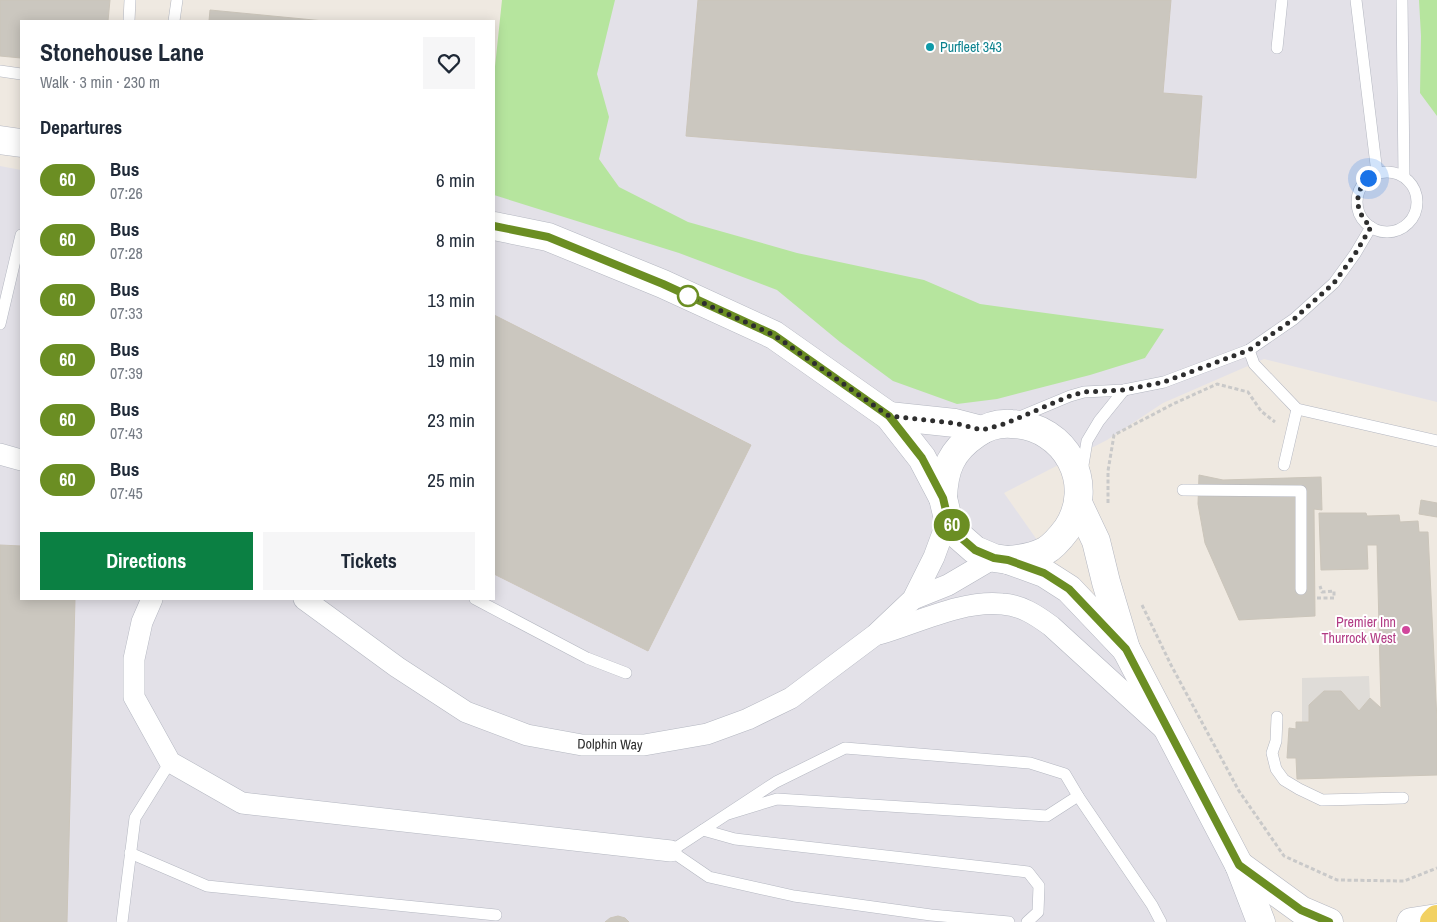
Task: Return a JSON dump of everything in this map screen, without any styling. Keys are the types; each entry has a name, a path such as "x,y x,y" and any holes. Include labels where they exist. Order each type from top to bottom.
{"main road":[{"path":"1434,922 1437,919"}],"street":[{"path":"0,140 20,143"},
{"path":"495,226 548,237 663,284 774,335 889,416 922,458 959,536 964,541 975,550 1044,573 1069,589 1126,649"},
{"path":"889,416 993,427 1023,424 1040,430 1056,440 1068,454 1076,471 1078,496 1096,541 1126,649 1239,865 1261,922"},
{"path":"946,509 944,478 952,458 964,442 993,427"},
{"path":"0,454 20,460"},
{"path":"1001,559 1028,558 1046,550 1061,538 1072,522 1078,496"},
{"name":"Dolphin Way","path":"914,599 934,557 946,509"},
{"name":"Dolphin Way","path":"305,600 397,667 466,712 492,724 527,735 582,746 644,745 707,734 748,719 791,698 875,635 914,599 1001,559"},
{"path":"152,600 142,622 134,659 134,697 170,762 242,803 671,851"},
{"path":"875,635 946,611 968,607 1002,604 1025,610 1038,616 1062,635 1169,734"},
{"path":"1239,865 1301,910 1329,922"},
{"path":"1411,922 1437,919"}],"lane":[{"path":"129,20 130,0"},
{"path":"174,20 177,0"},
{"path":"1278,48 1282,0"},
{"path":"1356,0 1377,173"},
{"path":"1402,0 1404,176"},
{"path":"0,71 20,74"},
{"path":"1386,171 1404,176 1411,182 1416,191 1418,200 1417,210 1413,218 1398,230 1380,231 1371,227 1359,213 1357,203 1362,185 1368,178 1377,173 1386,171"},
{"path":"993,427 1070,396 1084,392 1124,390 1164,382 1249,350 1294,319 1334,283 1355,254 1371,227"},
{"path":"0,324 20,239"},
{"path":"1249,350 1254,364 1297,409 1437,441"},
{"path":"1078,496 1087,442 1099,422 1124,390"},
{"path":"1284,465 1297,409"},
{"path":"1183,490 1301,491 1301,589"},
{"path":"477,600 587,658 626,673"},
{"path":"1277,717 1276,741 1272,753 1276,769 1284,780 1322,800 1403,798"},
{"path":"1009,922 931,915 794,896 709,877 671,851 776,782 845,748 1030,763 1066,774 1078,796 1152,905 1161,922"},
{"path":"122,922 135,818 170,762"},
{"path":"728,814 777,798 1047,816 1078,796"},
{"path":"703,830 735,839 1028,872 1039,886 1038,912 1027,922"},
{"path":"130,853 207,886 496,915"}],"path":[{"path":"1108,512 1108,471 1114,436 1173,404 1217,384 1248,392 1261,411 1271,420 1292,430"},
{"path":"1301,589 1315,598 1334,598 1334,592 1322,592"},
{"path":"1138,598 1239,791 1284,856 1337,880 1404,881 1437,868"}],"shaded area":[{"path":"524,0 1437,0 1437,402 1264,359 1163,403 1107,440 1004,493 1122,661 1275,922 0,922 0,166 20,170 20,600 495,600 495,107"},
{"path":"1369,676 1370,698 1359,711 1341,691 1324,691 1309,705 1309,722 1302,722 1302,678"}],"green space":[{"path":"502,0 615,0 597,74 609,117 599,159 619,187 688,222 797,253 924,280 980,304 1164,329 1145,358 1090,375 997,399 957,404 893,381 840,342 777,290 679,253 495,195 495,66"},
{"path":"1419,0 1437,0 1437,116 1420,93 1421,36"}],"building":[{"path":"0,0 110,0 108,20 20,20 20,58 0,56"},
{"name":"Purfleet 343","path":"698,0 1171,0 1163,93 1202,96 1196,178 686,136"},
{"path":"210,10 314,20 209,20"},
{"path":"495,316 751,445 648,651 495,574"},
{"path":"1199,475 1223,480 1321,477 1322,510 1314,509 1315,616 1239,620 1205,543 1198,504"},
{"path":"1421,500 1437,503 1437,517 1419,514"},
{"name":"Premier Inn Thurrock West","path":"1319,513 1366,513 1367,516 1399,515 1400,522 1418,521 1419,532 1428,532 1437,721 1437,775 1297,779 1296,758 1287,758 1289,728 1296,729 1296,722 1309,722 1309,705 1324,691 1341,691 1359,711 1370,698 1381,708 1377,545 1367,545 1368,569 1321,570"},
{"path":"0,545 20,546 20,600 75,600 67,922 0,922"},
{"path":"618,916 625,918 629,922 605,922 610,918"}],"bus line":[{"name":"60","path":"495,226 548,237 663,284 774,335 889,416 922,458 943,498 948,519 959,536 975,550 994,558 1008,560 1044,573 1069,589 1126,649 1239,865 1301,910 1329,922"}],"place":[{"name":"Purfleet 343","path":"930,47"},
{"name":"Premier Inn Thurrock West","path":"1406,630"}],"route":[{"path":"688,296 774,335 889,416 954,423 982,430 1004,424 1052,402 1070,396 1084,392 1124,390 1164,382 1249,350 1294,319 1334,283 1355,254 1371,227 1359,213 1357,203 1358,194 1368,178"}]}
